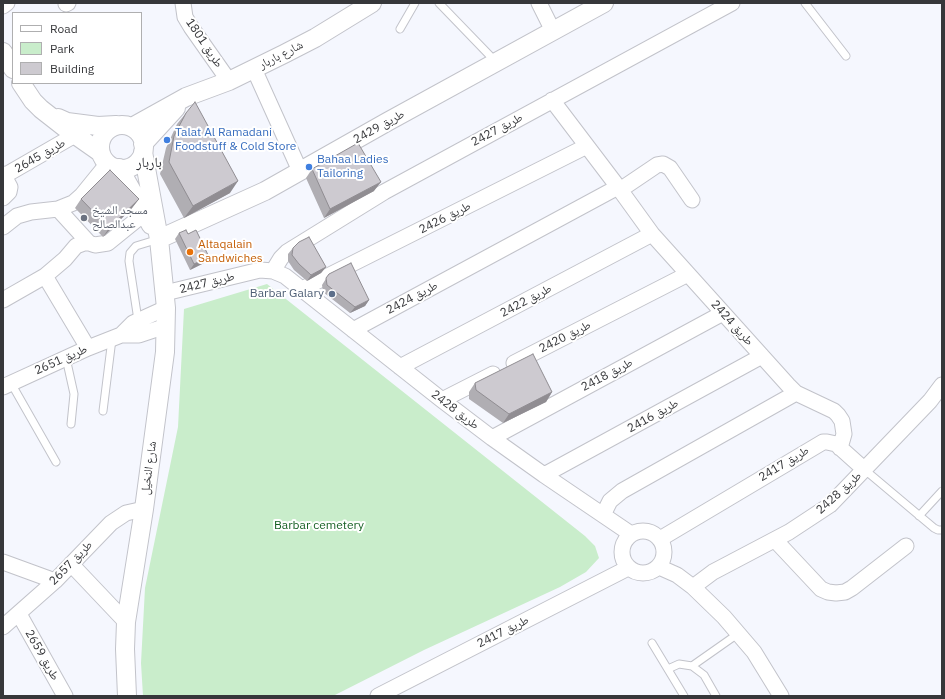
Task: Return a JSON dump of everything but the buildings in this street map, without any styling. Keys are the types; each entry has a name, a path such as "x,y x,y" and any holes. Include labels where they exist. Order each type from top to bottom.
{"street":[{"path":"3,6 7,3"},
{"name":"طريق 1801","path":"183,3 186,17 191,27 230,81"},
{"name":"شارع باربار","path":"124,126 186,98 230,81 315,38 372,3"},
{"path":"539,3 553,32"},
{"name":"طريق 2429","path":"159,239 266,191 300,171 358,143 497,62 604,3"},
{"name":"طريق 2427","path":"165,301 254,271 260,270 279,273 281,258 287,252 382,188 552,100 732,3"},
{"path":"3,52 12,67"},
{"path":"254,69 300,171"},
{"name":"شارع النخيل","path":"22,84 33,101 109,162 145,213 159,239"},
{"name":"شارع باربار","path":"143,148 186,98"},
{"name":"طريق 2424","path":"552,100 652,234 762,356 796,393 834,411 838,415 842,421 844,434 840,448"},
{"name":"شارع النخيل","path":"50,116 67,122 98,126 124,126"},
{"path":"124,126 137,131 142,138 143,148 140,158 131,166 109,162 100,146 104,133 110,128 124,126"},
{"name":"طريق 2645","path":"3,198 9,192 10,187 4,175 75,135"},
{"name":"طريق 2426","path":"302,289 587,146"},
{"name":"شارع النخيل","path":"127,696 124,649 126,622 144,509 165,352 166,326 159,239 143,148"},
{"path":"3,227 17,216 31,212 58,208 72,203 82,195 109,162"},
{"path":"619,188 658,165 663,164 670,168 692,200"},
{"name":"طريق 2424","path":"353,330 619,188"},
{"path":"58,208 89,243"},
{"path":"3,300 45,276 65,259 73,248 80,244 89,243 95,245 108,243 145,213"},
{"name":"طريق 2422","path":"400,367 652,234"},
{"name":"طريق 2428","path":"279,273 302,289 492,438 632,534"},
{"name":"طريق 2420","path":"442,400 688,274"},
{"path":"45,276 88,348"},
{"name":"طريق 2651","path":"117,337 129,326 165,301"},
{"name":"طريق 2418","path":"492,438 723,313"},
{"name":"طريق 2651","path":"7,385 88,348 117,337 139,335 166,326"},
{"name":"طريق 2416","path":"544,475 762,356"},
{"name":"طريق 2428","path":"693,587 713,572 803,524 830,505 930,402 942,386"},
{"path":"603,515 610,501 622,491 796,393"},
{"name":"طريق 2417","path":"660,539 818,444 827,442 836,444 865,470"},
{"name":"طريق 2657","path":"3,627 55,581 111,523 126,513 144,509"},
{"path":"637,531 643,531 649,532 660,539 663,544 664,556 662,562 654,571 647,574 640,574 633,572 628,568 624,562 621,550 626,538 637,531"},
{"path":"775,540 820,589 836,593 844,592 852,588 906,546"},
{"path":"3,562 55,581"},
{"path":"71,564 126,622"},
{"path":"659,566 677,575 693,587 739,633 760,662 781,696"},
{"name":"طريق 2417","path":"378,696 628,568"},
{"name":"طريق 2659","path":"19,614 65,696"}],"lane":[{"path":"400,29 415,3"},
{"path":"439,3 497,62"},
{"path":"806,3 846,56"},
{"path":"138,320 129,261 130,253 136,246 159,239"},
{"path":"103,411 117,337"},
{"path":"66,358 74,394 71,424"},
{"path":"7,385 56,462"},
{"path":"865,470 934,528 942,530"},
{"path":"919,516 942,491"},
{"path":"692,666 739,633"},
{"path":"652,642 684,696"},
{"path":"668,669 679,664 692,666 704,675 716,696"}],"green space":[{"name":"Barbar cemetery","path":"267,284 585,536 595,546 599,558 586,572 560,587 424,650 333,696 143,696 141,663 145,588 178,427 184,309"}],"place":[{"name":"Talat Al Ramadani Foodstuff & Cold Store","path":"167,140"},
{"name":"Bahaa Ladies Tailoring","path":"309,167"},
{"name":"مسجد الشيخ عبدالصالح","path":"84,218"},
{"name":"Altaqalain Sandwiches","path":"190,252"},
{"name":"Barbar Galary","path":"332,294"}],"district":[{"name":"باربار","path":"149,163"}]}
